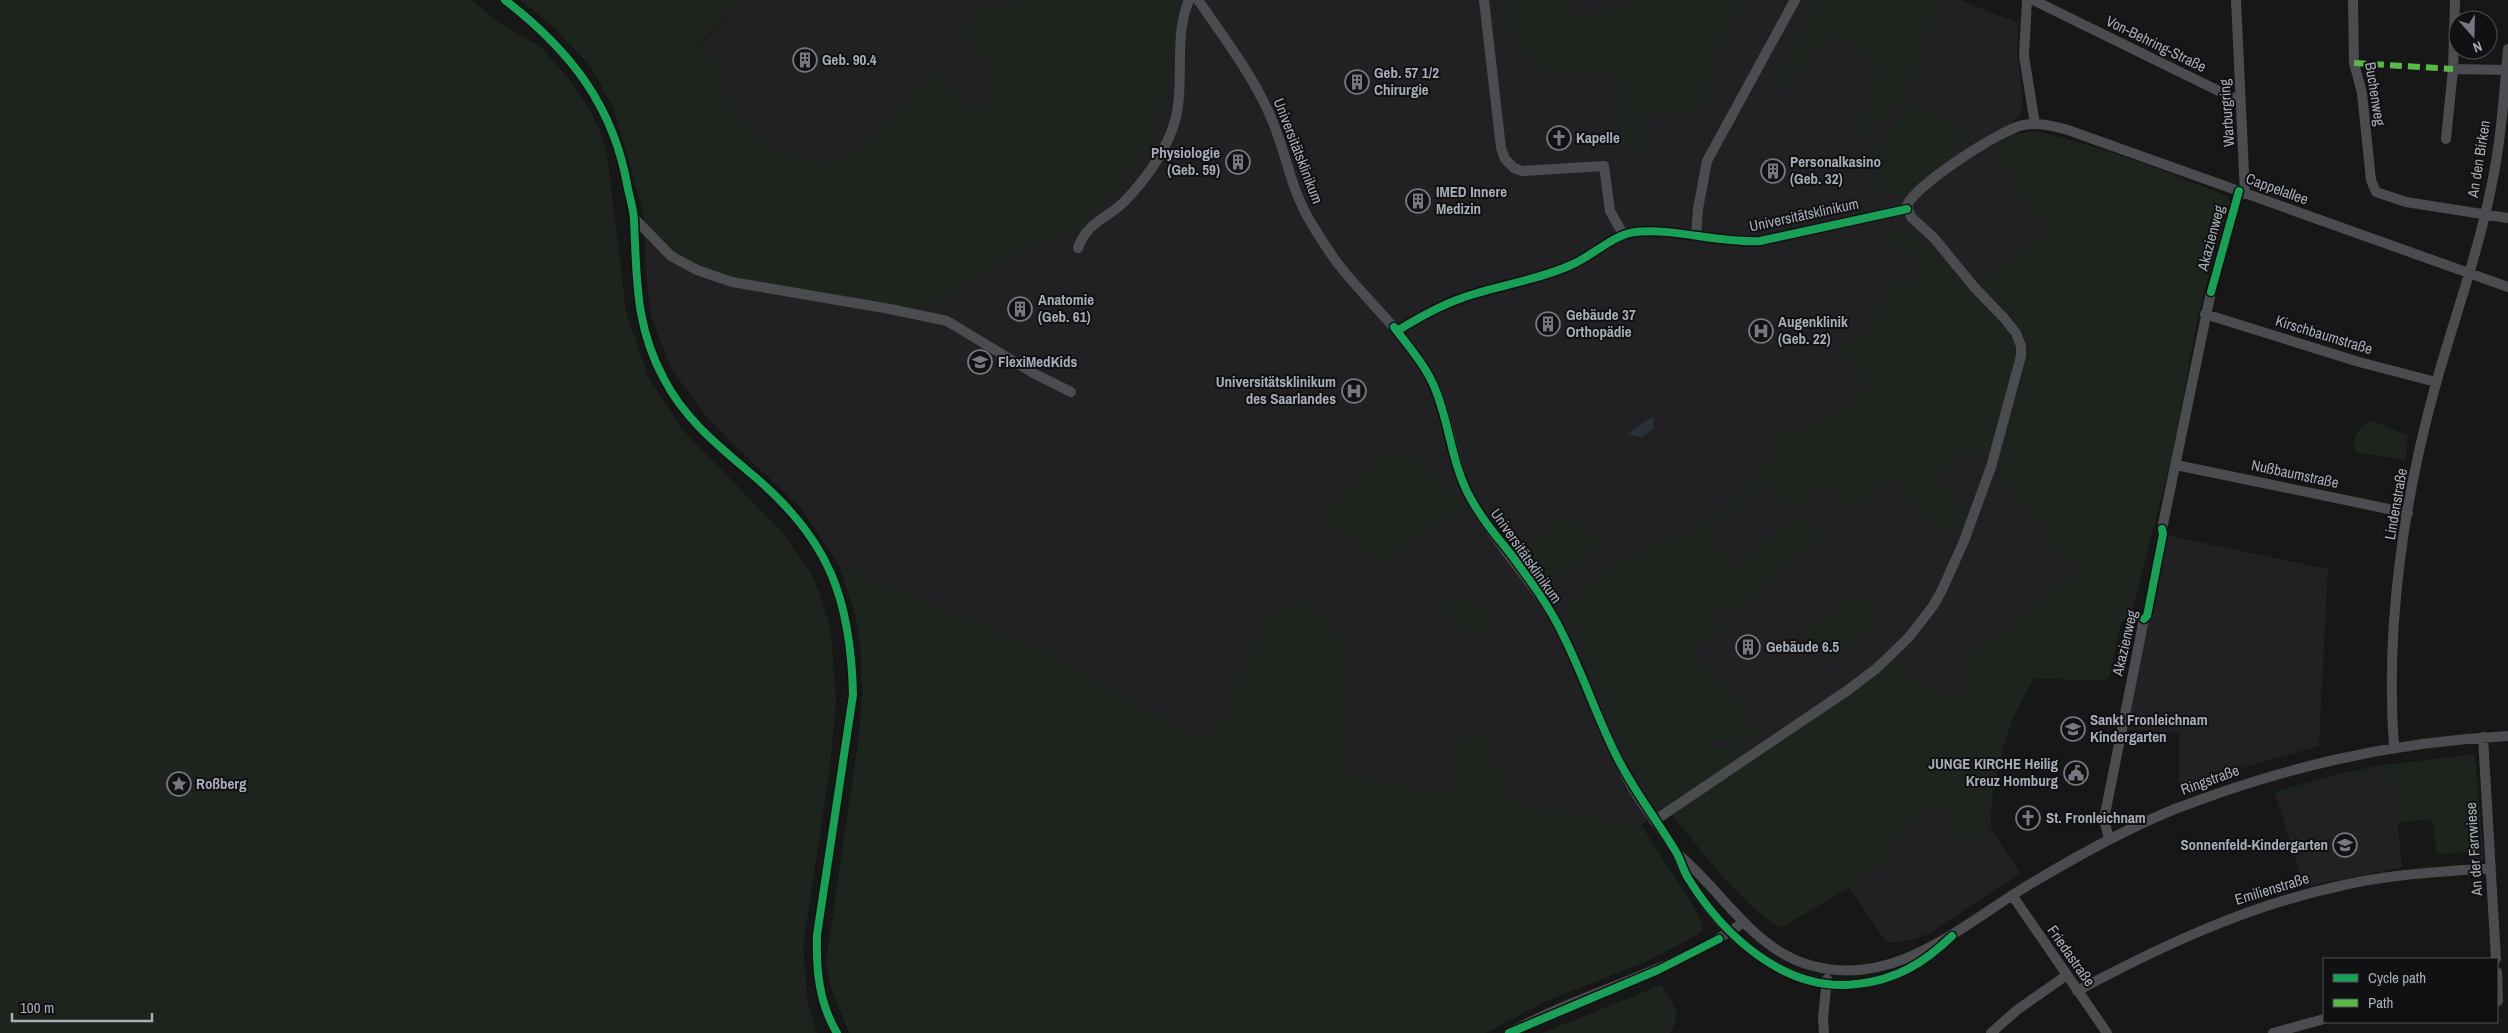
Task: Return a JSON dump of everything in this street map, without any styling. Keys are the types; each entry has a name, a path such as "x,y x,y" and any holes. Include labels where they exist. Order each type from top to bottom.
{"street":[{"path":"505,0 550,38 582,75 600,104 621,152 634,218 636,287 640,312 648,346 664,381 691,420 712,441 770,490 809,534 836,585 846,618 852,657 853,695 816,935 816,963 820,990 824,1006 836,1033"},
{"path":"1078,248 1083,234 1125,201 1150,170 1172,132 1180,93 1182,36 1185,9 1189,0"},
{"name":"Universitätsklinikum","path":"1198,0 1260,94 1274,124 1291,183 1311,224 1338,263 1416,355 1436,390 1462,483 1487,525 1530,581 1564,636 1614,751 1654,821 1677,853"},
{"path":"1484,0 1501,148 1505,159 1514,168 1522,171 1604,166 1610,211 1623,234"},
{"path":"1696,236 1698,209 1706,161 1795,0"},
{"path":"1654,821 1848,690 1892,654 1934,606 1964,541 1991,467 2018,371 2021,346 2016,333 2004,318 1934,238 1911,218 1907,209 1910,199 1915,194 1985,144 2012,128 2035,124 2024,56 2027,0"},
{"name":"Von-Behring-Straße","path":"2033,0 2233,98 2240,98"},
{"name":"Warburgring","path":"2236,0 2245,194"},
{"name":"Buchenweg","path":"2352,0 2354,63 2362,93 2371,180 2376,192 2406,202 2485,215"},
{"path":"2446,139 2453,69 2454,1"},
{"name":"An den Birken","path":"2470,273 2485,215 2497,150 2508,49"},
{"path":"2453,69 2507,70"},
{"name":"Cappelallee","path":"2035,124 2065,129 2508,288"},
{"name":"Universitätsklinikum","path":"1397,331 1434,309 1463,298 1536,278 1572,265 1623,234 1636,232 1696,236 1738,242 1760,241 1907,209"},
{"path":"2485,215 2508,218"},
{"path":"634,218 671,256 697,270 732,282 890,309 947,321 1035,374 1071,392"},
{"name":"Lindenstraße","path":"2394,747 2393,658 2396,605 2408,513 2436,382 2470,273"},
{"name":"Akazienweg","path":"2162,529 2211,292"},
{"name":"Kirschbaumstraße","path":"2205,314 2359,362 2436,382"},
{"name":"Nußbaumstraße","path":"2176,465 2408,513"},
{"name":"Akazienweg","path":"2109,838 2104,818 2144,619"},
{"name":"Ringstraße","path":"1677,853 1698,871 1744,922 1781,954 1828,969 1858,970 1881,967 1901,961 1952,936 2012,895 2109,838 2173,810 2275,773 2321,761 2394,747 2508,736"},
{"name":"An der Farrwiese","path":"2483,737 2496,958"},
{"name":"Ringstraße","path":"1677,853 1687,877 1714,915 1730,932 1748,948 1774,965 1800,978 1827,984 1848,985 1873,982 1898,975 1933,955 1952,936"},
{"name":"Emilienstraße","path":"2078,990 2194,932 2244,912 2300,895 2345,884 2406,875 2491,868"},
{"name":"Friedastraße","path":"2012,895 2107,1033"},
{"path":"1509,1033 1658,970 1730,932 1744,922"},
{"path":"1824,1033 1822,1018 1828,969"},
{"path":"1991,1033 2017,1010 2067,976"},
{"path":"2498,979 2501,1001"},
{"path":"2273,1033 2323,1019"}],"shaded area":[{"path":"0,0 472,0 496,21 541,47 569,79 597,124 607,153 626,312 648,376 682,429 783,533 811,573 820,594 831,631 836,702 830,767 803,946 808,1003 817,1033 0,1033"},
{"path":"520,0 741,0 698,46 709,55 722,75 725,91 737,113 754,133 782,152 822,163 839,161 850,155 885,125 915,92 925,77 933,74 966,106 981,110 991,97 993,76 988,61 968,36 965,27 986,4 1009,7 1018,0 1176,0 1178,18 1166,95 1156,125 1137,158 1086,224 1075,236 1052,239 1031,246 957,291 937,301 916,308 732,279 681,260 645,219 614,109 591,67 554,27"},
{"name":"Universitätsklinikum des Saarlandes","path":"741,0 1813,0 1805,30 1780,77 1789,85 1820,43 1831,34 1859,48 1881,66 1880,73 1860,115 1902,99 1941,0 1960,0 2018,23 2017,52 2023,97 2021,114 2012,122 2016,134 1993,146 1996,157 2048,232 1980,283 2013,318 2030,348 1999,470 2060,554 2065,552 2076,569 2073,577 2052,591 1976,653 1967,666 1965,685 1954,696 1943,696 1920,684 1895,657 1801,727 1672,815 1665,808 1641,825 1513,804 1483,733 1455,741 1447,793 1349,777 1347,649 1265,614 1221,724 1202,742 1045,651 839,565 799,506 704,414 671,368 650,313 645,265 645,219 622,131"},
{"path":"1506,0 1565,0 1567,10 1576,16 1626,9 1631,0 1740,0 1703,99 1692,112 1655,114 1640,118 1643,139 1640,149 1629,149 1619,117 1622,91 1616,78 1604,73 1543,74 1532,57 1512,43"},
{"path":"1813,0 1941,0 1902,99 1864,142 1860,124 1861,115 1867,98 1880,73 1881,66 1859,48 1831,34 1820,43 1789,85 1782,84 1780,78 1805,30"},
{"path":"1915,104 1960,127 1966,140 1903,201 1875,185 1885,166 1875,161 1871,168 1863,163"},
{"path":"2036,131 2108,151 2227,196 2230,201 2199,311 2172,457 2131,615 2121,623 2110,676 2106,680 2035,679 2028,689 2008,732 1995,777 1992,795 1991,828 1967,844 1939,804 1886,843 1895,855 1849,888 1780,928 1764,917 1736,890 1709,861 1672,815 1801,727 1895,657 1914,677 1928,688 1945,695 1954,696 1965,685 1967,666 1976,653 2052,591 2073,577 2076,569 2065,553 2060,554 1999,470 2030,348 2013,318 1980,283 2048,232 1996,157 1993,146 2016,134"},
{"path":"1894,226 1902,228 1924,241 2000,319 2013,340 2015,360 2012,375 1984,461 1968,444 1933,476 1966,511 1956,535 1933,521 1893,476 1848,512 1826,485 1799,507 1821,535 1732,611 1724,603 1711,614 1721,626 1693,651 1761,734 1748,739 1725,740 1711,745 1713,749 1730,741 1751,744 1754,749 1665,808 1656,803 1632,763 1566,607 1620,559 1634,559 1665,540 1686,536 1743,493 1771,460 1781,432 1797,433 1840,411 1862,390 1867,379 1841,348 1842,342 1868,337 1887,288 1895,284 1917,280 1923,270 1922,260 1890,242 1889,232","holes":["1767,481 1798,517 1737,568 1706,532"]},
{"path":"1654,416 1653,429 1642,437 1627,434"},
{"path":"2372,421 2408,435 2406,460 2355,452 2356,437 2360,429 2367,422"},
{"path":"1384,452 1413,455 1466,508 1459,513 1456,510 1427,529 1409,542 1384,565 1331,525 1328,511"},
{"path":"1563,516 1596,535 1595,548 1553,580 1542,563 1527,551"},
{"path":"2165,535 2328,569 2319,746 2179,786 2179,733 2126,730"},
{"path":"839,565 1045,651 1202,742 1221,724 1265,614 1309,600 1347,648 1349,777 1447,793 1455,741 1483,733 1514,804 1641,825 1694,907 1703,924 1702,932 1648,961 1546,1001 1486,1033 849,1033 830,985 826,961 859,737 862,692 861,654 856,617"},
{"path":"1857,591 1880,619 1829,662 1805,634"},
{"path":"1460,594 1475,603 1488,617 1492,627 1487,635 1481,638 1473,636 1465,632 1451,618 1446,603 1450,597"},
{"path":"2475,754 2484,860 2473,861 2472,852 2437,854 2432,819 2397,823 2391,767 2336,777 2276,796 2275,792 2335,775 2377,766"},
{"name":"Sonnenfeld-Kindergarten","path":"2392,767 2402,867 2304,887 2276,796 2336,777"},
{"path":"1939,804 1967,843 1991,828 2020,873 1928,934 1912,940 1887,943 1849,888 1895,855 1886,843"},
{"path":"1661,985 1670,996 1675,1008 1674,1026 1670,1033 1542,1033"}],"marked path":[{"path":"2354,63 2453,69"}],"cycle path":[{"path":"505,0 550,39 569,60 586,82 612,131 621,159 633,213 639,302 648,340 664,379 682,407 704,432 755,477 801,524 818,548 841,600 847,629 853,695 817,935 818,973 822,998 837,1033"},
{"path":"2211,292 2239,191"},
{"path":"1397,331 1453,301 1558,270 1579,261 1618,237 1635,232 1666,232 1728,240 1760,241 1907,209"},
{"path":"1394,327 1432,382 1441,404 1459,473 1471,499 1552,615 1571,652 1604,729 1625,772 1676,852 1688,878 1719,920 1759,956 1781,969 1805,979 1831,984 1871,982 1897,974 1920,962 1952,936"},
{"path":"2144,619 2147,616 2163,534 2162,529"},
{"path":"1509,1033 1658,970 1719,939"}],"place":[{"name":"Geb. 90.4","path":"805,60"},
{"name":"Geb. 57 1/2 Chirurgie","path":"1357,82"},
{"name":"Kapelle","path":"1559,138"},
{"name":"Physiologie (Geb. 59)","path":"1238,162"},
{"name":"Personalkasino (Geb. 32)","path":"1773,171"},
{"name":"IMED Innere Medizin","path":"1418,201"},
{"name":"Anatomie (Geb. 61)","path":"1020,309"},
{"name":"Gebäude 37 Orthopädie","path":"1548,324"},
{"name":"Augenklinik (Geb. 22)","path":"1761,331"},
{"name":"FlexiMedKids","path":"980,362"},
{"name":"Universitätsklinikum des Saarlandes","path":"1354,391"},
{"name":"Gebäude 6.5","path":"1748,647"},
{"name":"Sankt Fronleichnam Kindergarten","path":"2073,729"},
{"name":"JUNGE KIRCHE Heilig Kreuz Homburg","path":"2076,773"},
{"name":"Roßberg","path":"179,784"},
{"name":"St. Fronleichnam","path":"2028,818"},
{"name":"Sonnenfeld-Kindergarten","path":"2345,845"}]}
